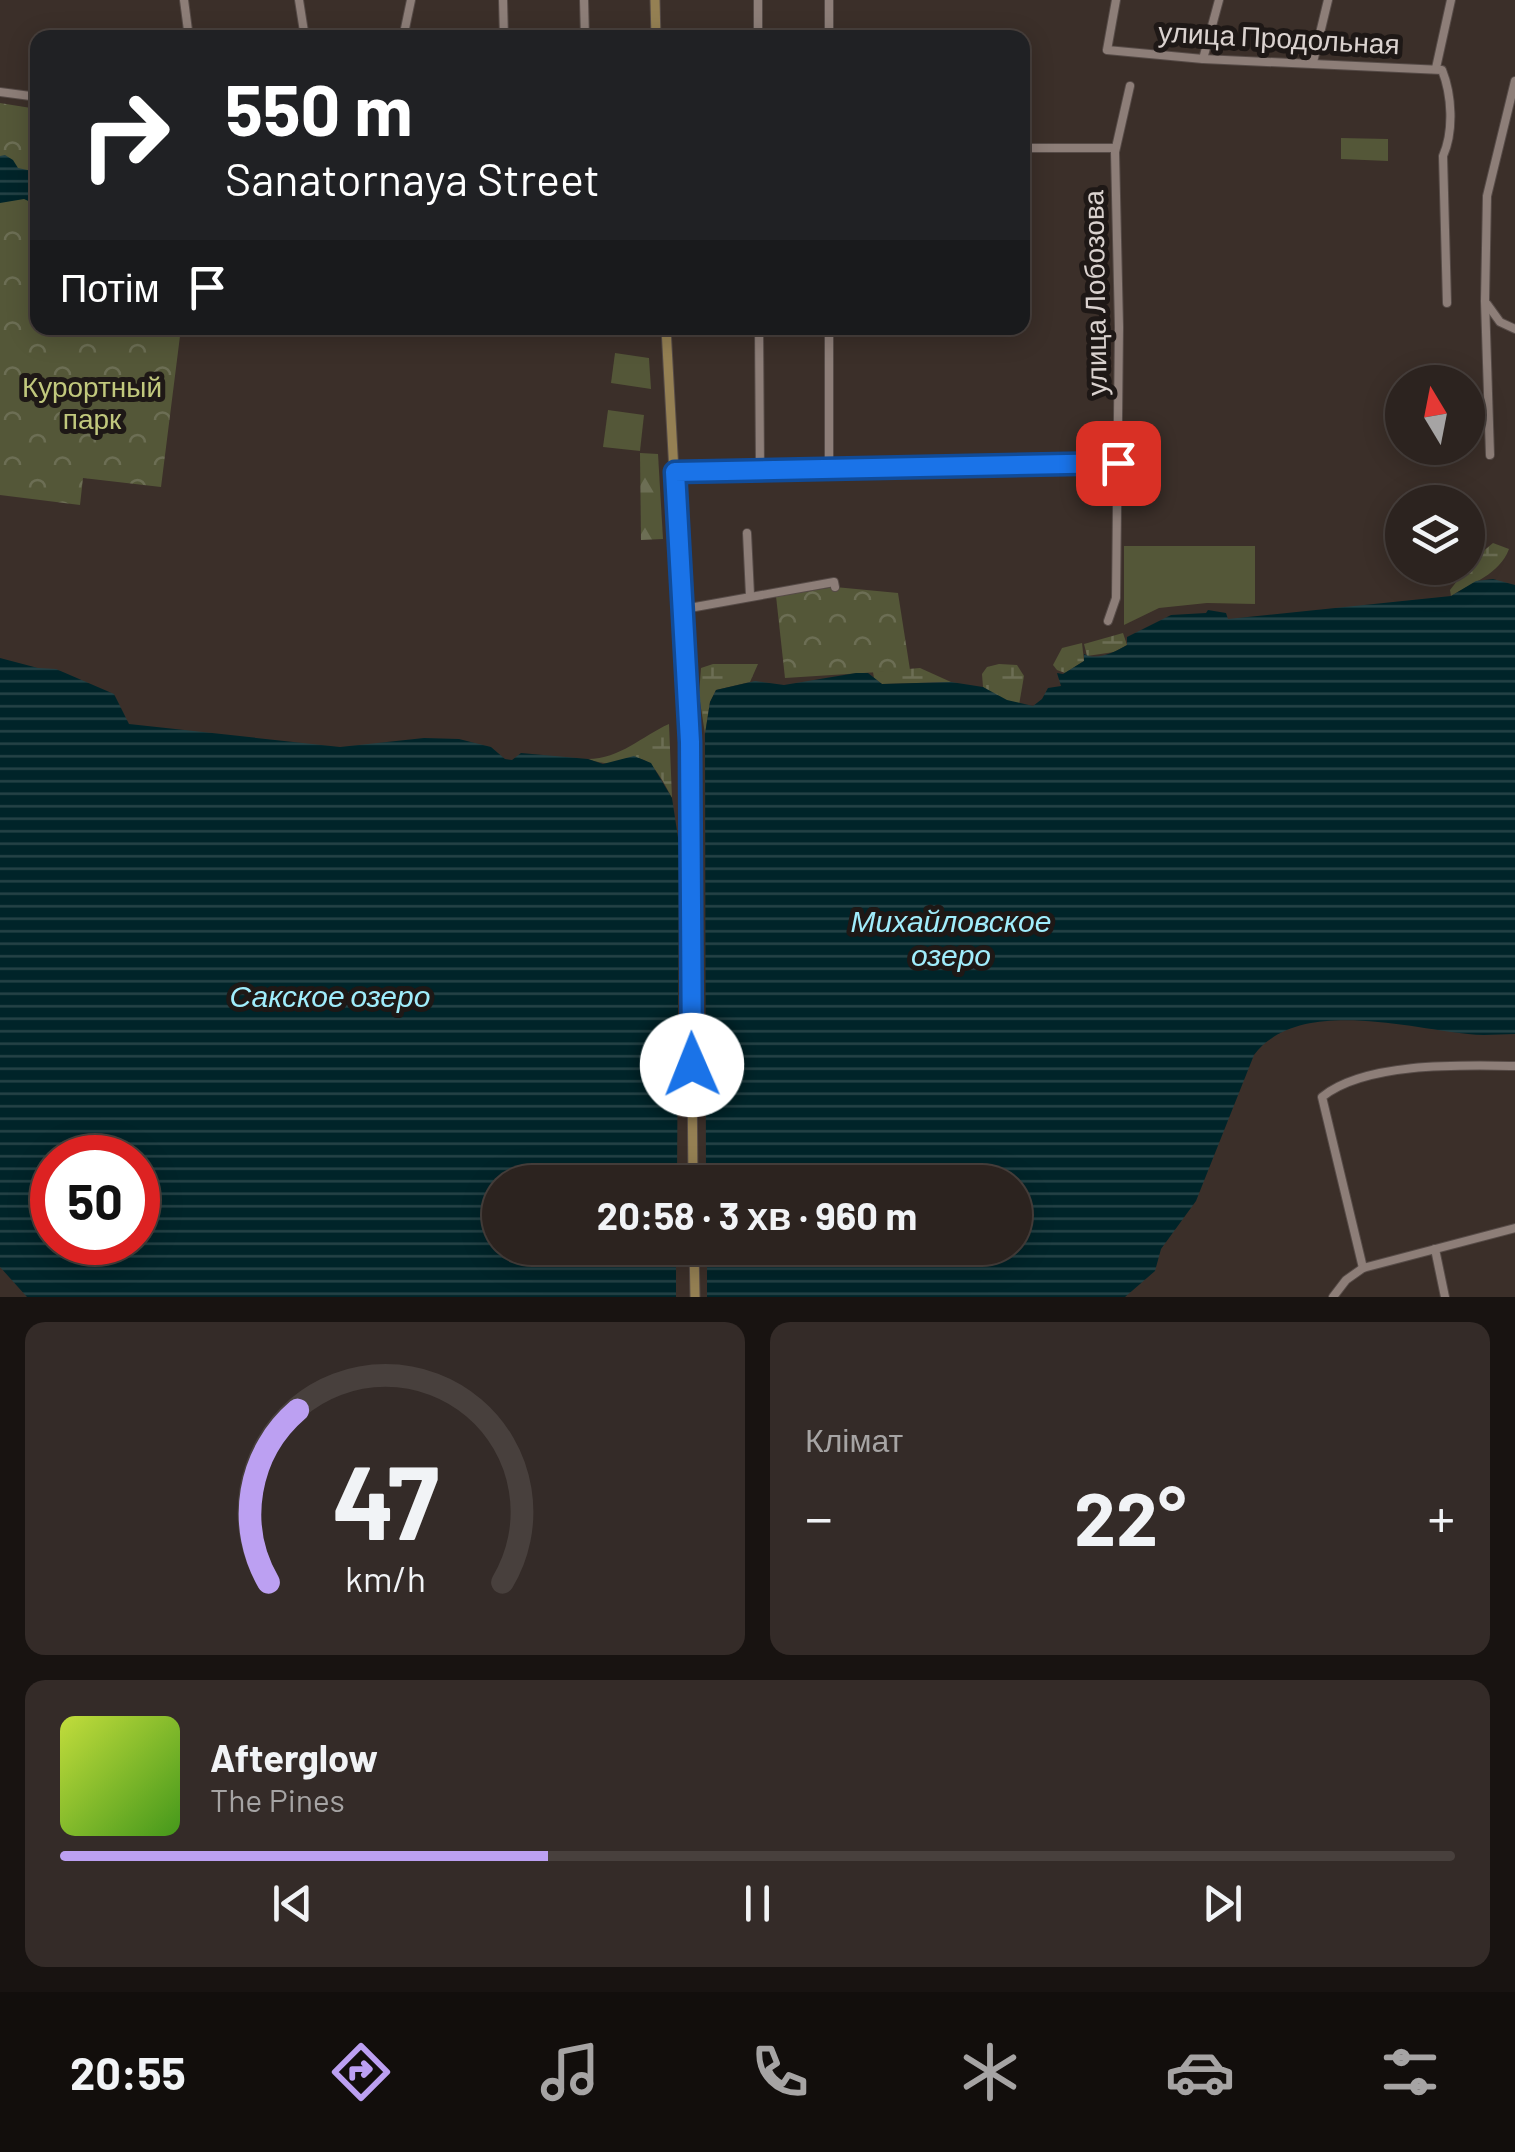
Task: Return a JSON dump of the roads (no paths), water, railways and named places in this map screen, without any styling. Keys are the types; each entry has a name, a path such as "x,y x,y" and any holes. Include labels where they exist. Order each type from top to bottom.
{"main road":[{"path":"655,0 656,30"},
{"path":"666,335 690,742 693,1165"},
{"path":"694,1265 695,1297"}],"street":[{"path":"184,0 187,30"},
{"path":"299,0 303,30"},
{"path":"405,30 412,0"},
{"path":"503,0 504,30"},
{"path":"584,0 584,30"},
{"path":"758,0 758,30"},
{"path":"829,0 829,30"},
{"name":"улица Продольная","path":"1116,0 1107,50 1436,68 1445,74 1450,121 1443,156 1448,302"},
{"path":"1203,58 1219,0"},
{"path":"1312,62 1328,0"},
{"path":"1436,68 1452,0"},
{"path":"1490,454 1485,300 1487,196 1515,81"},
{"name":"улица Лобозова","path":"1108,621 1116,598 1116,146 1130,86"},
{"path":"0,92 30,96"},
{"path":"1030,148 1116,146"},
{"path":"1485,300 1500,322 1515,328"},
{"path":"759,335 760,469"},
{"path":"830,335 830,468"},
{"path":"675,472 1118,463"},
{"path":"747,533 750,595"},
{"path":"684,608 834,582 835,587"},
{"path":"1363,1268 1322,1097 1356,1082 1420,1067 1515,1066"},
{"path":"1337,1295 1363,1268 1515,1228"},
{"path":"1435,1249 1446,1297"}],"water":[{"path":"5,155 18,168 30,171 30,202 24,199 0,203 0,156"},
{"name":"Михайловское озеро","path":"1485,580 1515,585 1515,1034 1474,1035 1354,1020 1297,1026 1273,1037 1254,1055 1196,1201 1161,1249 1155,1271 1125,1297 707,1297 707,1265 1032,1265 1032,1165 706,1165 705,734 716,690 755,681 784,685 868,673 882,684 951,682 983,687 1007,700 1033,706 1048,688 1061,686 1057,673 1063,674 1084,661 1084,654 1100,656 1117,650 1127,645 1127,637 1171,615 1208,610 1226,613 1228,619 1451,596 1469,585 1485,585"},
{"name":"Сакское озеро","path":"0,658 56,669 114,694 129,724 340,747 424,738 459,739 491,747 512,760 521,753 603,764 634,756 651,763 672,798 679,844 677,1165 482,1165 482,1265 676,1265 676,1297 27,1297 0,1267"}],"park label":[{"name":"Курортный парк","path":"92,403"}]}
